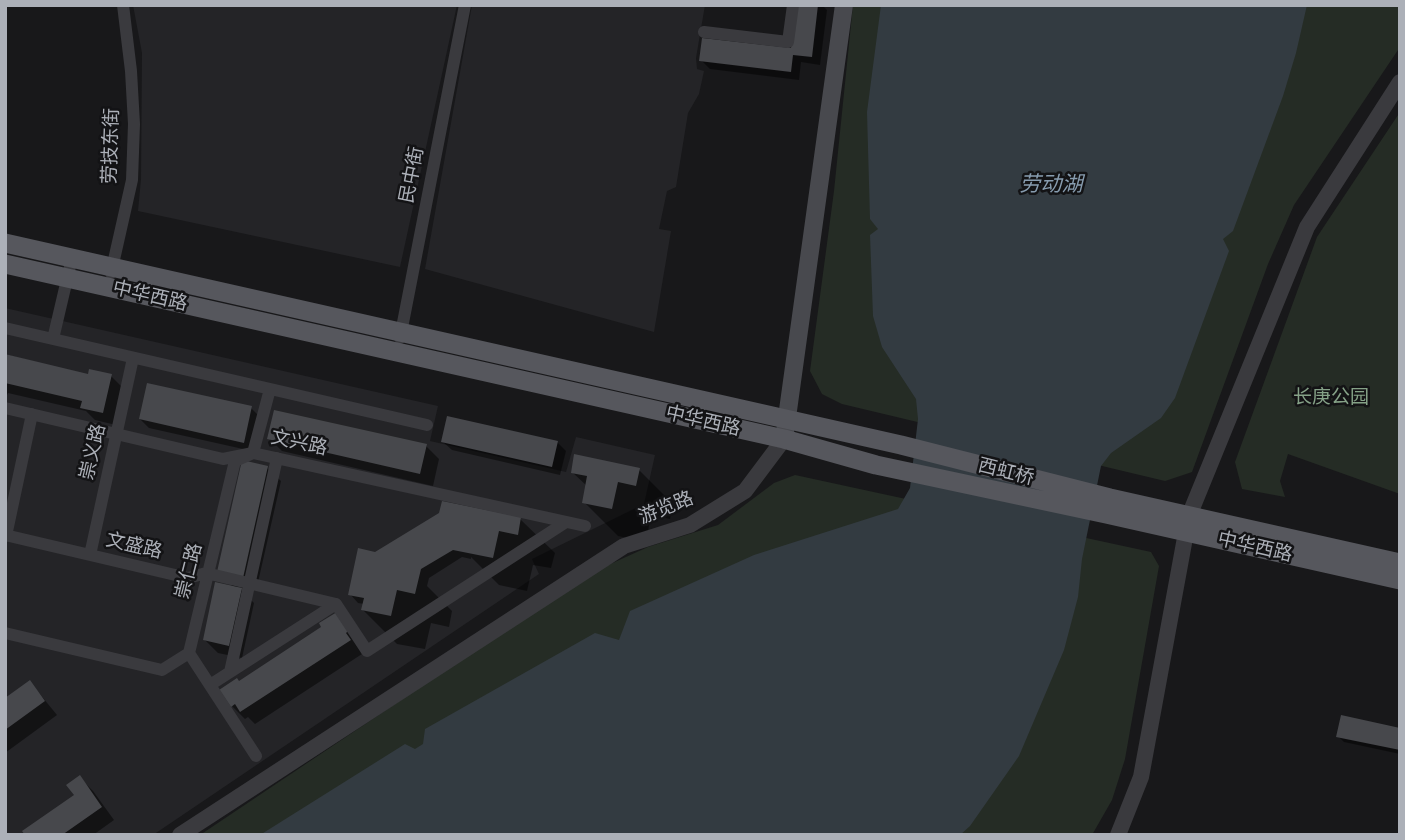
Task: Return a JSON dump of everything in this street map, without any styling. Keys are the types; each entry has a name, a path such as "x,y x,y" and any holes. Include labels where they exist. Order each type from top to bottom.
{"main road":[{"name":"游览路","path":"785,429 844,5"},
{"name":"中华西路","path":"5,243 112,267 399,342 785,429 901,445"},
{"name":"中华西路","path":"5,264 107,287 399,342"},
{"name":"中华西路","path":"785,429 876,464 1108,506 1400,580"},
{"name":"西虹桥","path":"901,445 1108,506"},
{"name":"中华西路","path":"1187,524 1400,563"}],"street":[{"name":"劳技东街","path":"107,287 132,180 133,111 123,5"},
{"name":"民中街","path":"399,342 465,5"},
{"path":"704,32 788,42 793,5"},
{"path":"1118,835 1141,777 1187,524 1307,227 1400,82"},
{"path":"53,339 72,258"},
{"path":"5,328 427,425"},
{"name":"崇义路","path":"90,555 133,358"},
{"name":"崇仁路","path":"189,653 235,461 253,453 270,389"},
{"name":"文兴路","path":"5,408 223,459 253,453 585,526"},
{"path":"6,535 32,414"},
{"name":"游览路","path":"180,835 624,546 690,525 745,491 785,429"},
{"path":"230,672 277,458"},
{"path":"210,685 336,604 367,651 566,522"},
{"name":"文盛路","path":"6,535 188,578 208,574 336,604"},
{"path":"5,633 162,670 189,653 256,756"}],"shaded area":[{"path":"133,5 457,5 400,267 138,211 141,179 142,53"},
{"path":"472,5 705,5 696,58 697,69 704,71 699,94 688,113 676,187 667,191 659,229 671,231 654,332 425,269"},
{"path":"5,308 438,406 430,441 566,472 576,437 655,455 644,504 532,559 539,574 153,835 5,835"}],"green space":[{"path":"853,5 1400,5 1400,47 1294,205 1268,264 1192,472 1165,481 842,404 822,394 810,371 834,191"},
{"name":"长庚公园","path":"1400,112 1400,494 1288,454 1280,481 1285,497 1242,489 1235,462 1317,237"},
{"path":"795,475 1151,552 1159,566 1125,759 1112,800 1092,835 200,835 538,608 606,566 648,547 718,525 774,483"}],"water":[{"name":"劳动湖","path":"881,5 1307,5 1283,96 1233,231 1223,239 1229,251 1175,398 1161,418 1111,453 1101,466 1082,559 1078,597 1064,650 1019,756 970,826 960,835 260,835 405,744 415,749 423,744 425,729 595,633 619,640 630,611 754,555 898,509 910,488 918,419 916,399 882,347 873,316 870,235 878,229 870,219 867,112"}],"building":[{"path":"797,5 818,5 812,57 793,55 791,72 699,61 702,38 791,48"},
{"path":"5,354 88,374 89,369 112,374 103,413 80,408 82,401 5,383"},
{"path":"147,383 252,406 244,443 139,419"},
{"path":"274,410 427,444 420,474 267,439"},
{"path":"447,416 558,441 552,467 441,442"},
{"path":"574,454 640,468 636,486 618,482 612,509 582,503 587,476 571,473"},
{"path":"242,460 268,466 243,578 217,572"},
{"path":"442,501 521,517 518,535 499,531 493,558 453,550 421,569 415,594 397,590 391,616 361,610 364,598 348,595 358,548 375,552 439,513"},
{"path":"215,582 242,588 229,646 203,640"},
{"path":"337,612 349,630 346,633 351,640 240,712 235,704 231,707 219,690 237,678 239,681 321,627 319,623"},
{"path":"30,680 45,701 5,730 5,698"},
{"path":"1341,715 1400,728 1400,750 1336,737"},
{"path":"80,775 102,807 62,835 25,835 22,831 74,795 66,785"}]}
